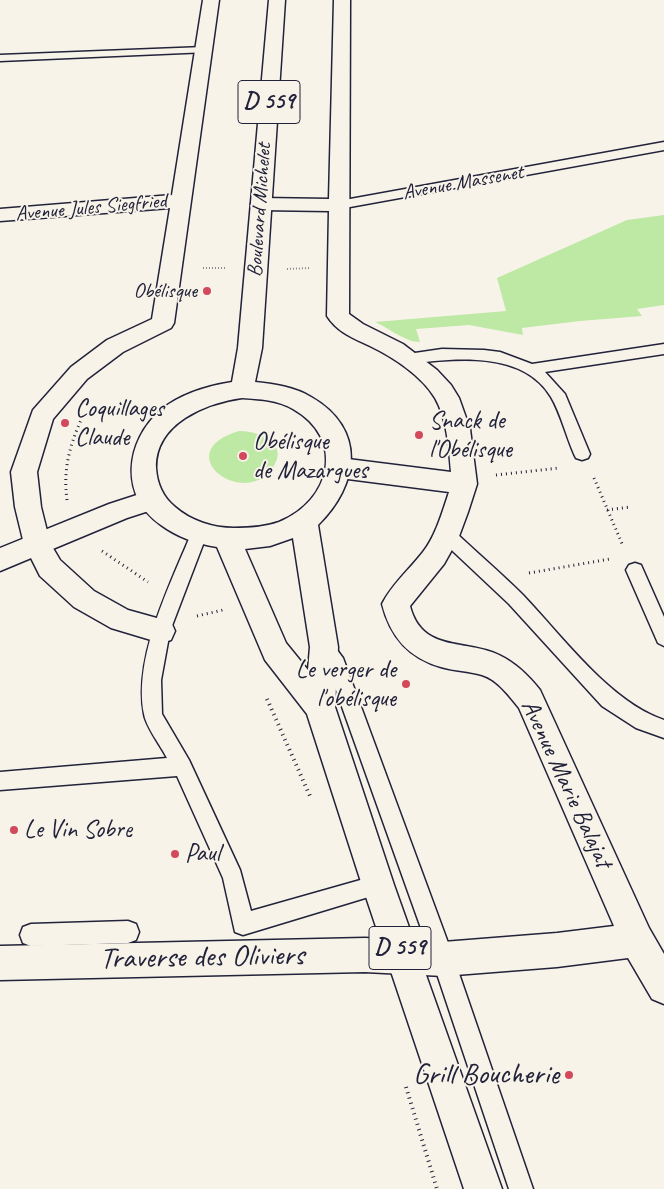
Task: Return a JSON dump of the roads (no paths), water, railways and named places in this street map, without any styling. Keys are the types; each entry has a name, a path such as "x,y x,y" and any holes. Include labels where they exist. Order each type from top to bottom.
{"street":[{"path":"161,631 121,620 84,599 50,568 37,544 28,507 24,472 42,416 79,373 115,346 163,323 211,0"},
{"name":"Boulevard Michelet","path":"242,390 250,348 276,0"},
{"path":"340,468 464,482 462,444 447,397 423,370 387,345 346,326 338,316 342,0"},
{"name":"Avenue Jules Siegfried","path":"0,215 182,200"},
{"name":"Avenue Massenet","path":"261,204 339,205"},
{"path":"242,390 274,392 302,403 317,414 324,420 337,442 340,468 334,487 322,506 304,521 280,532 254,539 227,539 198,534 172,519 152,500 145,481 144,462 149,443 160,426 176,411 196,400 218,392 242,390"},
{"name":"Avenue Marie Balajat","path":"464,482 447,535 434,557 406,588 396,604 400,621 413,639 441,655 490,664 515,681 530,699 637,940 664,987"},
{"path":"0,560 118,511 152,500"},
{"name":"D 559","path":"304,521 324,647 320,707"},
{"name":"D 559","path":"227,539 275,651 320,707 378,885 483,1189"},
{"name":"Traverse des Oliviers","path":"0,962 365,955 443,959 557,950 637,940"}],"lane":[{"path":"0,58 204,50"},
{"name":"Avenue Massenet","path":"339,205 664,146"},
{"path":"531,369 664,349"},
{"path":"408,360 442,354 484,355 500,357 531,369 546,381 557,394 582,454"},
{"path":"198,534 161,631 152,680 154,716 182,766 233,877 244,924 378,885"},
{"path":"447,535 494,579 609,700 643,722 664,729"},
{"path":"635,570 664,638"},
{"path":"324,647 334,658 443,959 521,1189"},
{"path":"0,781 182,766"},
{"path":"31,935 128,932"}],"place":[{"name":"Obélisque","path":"207,291"},
{"name":"Coquillages Claude","path":"65,423"},
{"name":"Snack de l'Obélisque","path":"419,435"},
{"name":"Obélisque de Mazargues","path":"243,456"},
{"name":"Le verger de l'obélisque","path":"406,684"},
{"name":"Le Vin Sobre","path":"14,830"},
{"name":"Paul","path":"175,854"},
{"name":"Grill Boucherie","path":"569,1075"}]}
